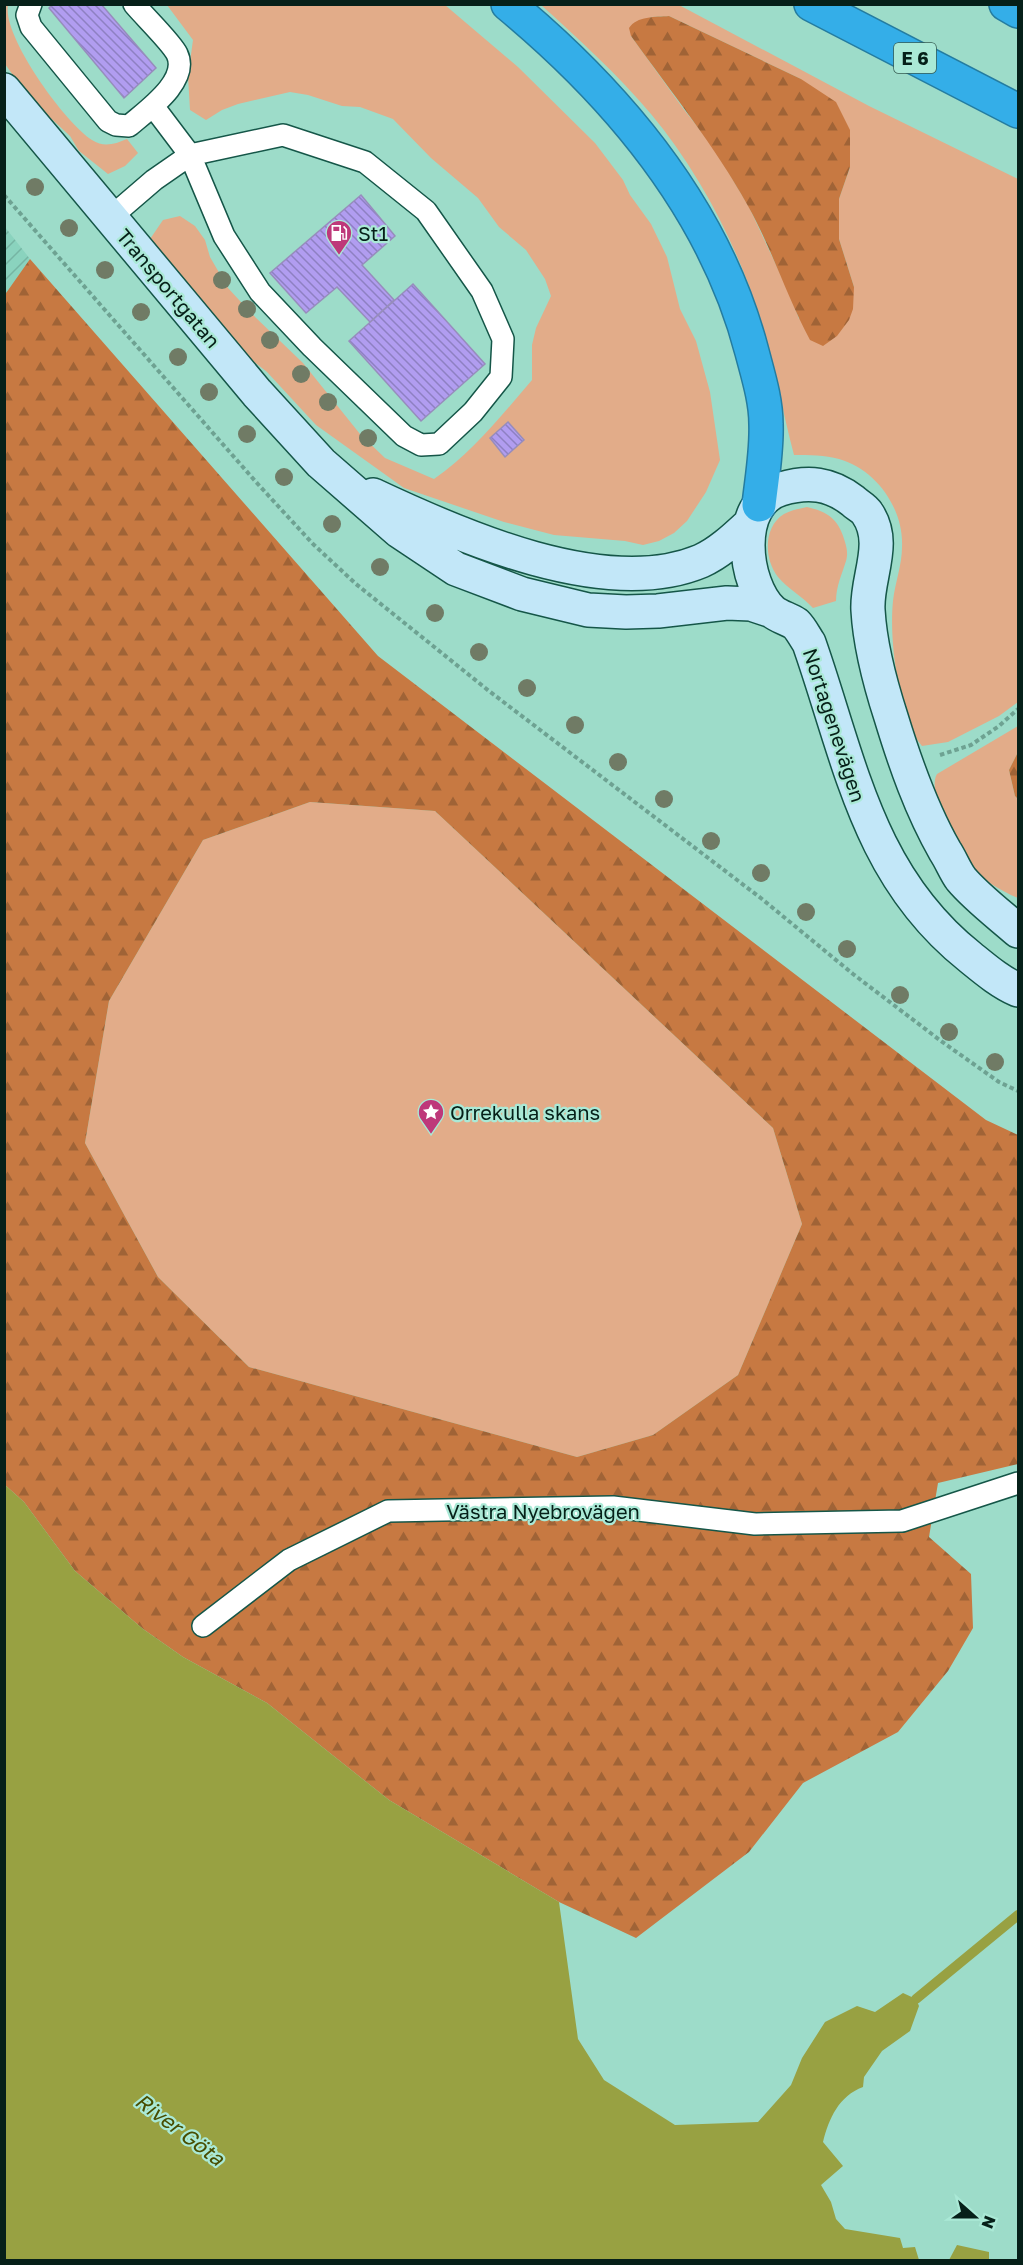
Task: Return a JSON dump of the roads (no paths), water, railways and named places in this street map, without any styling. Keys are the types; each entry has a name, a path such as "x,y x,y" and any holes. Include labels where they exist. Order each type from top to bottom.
{"highway":[{"path":"508,4 549,39 610,99 664,168 697,216 743,316 758,376 766,422 754,515"},
{"name":"E 6","path":"811,4 1018,111"},
{"path":"1006,4 1018,11"}],"street":[{"name":"Transportgatan","path":"4,90 257,393 321,463 399,531 456,569 522,594 588,610 658,611 727,603 751,604 772,611"},
{"name":"Transportgatan","path":"341,480 469,537 533,557 597,572 658,573 702,560 732,541 754,515"},
{"path":"754,515 776,490 800,483 820,485 843,494 867,512 876,534 876,554 867,609 881,687 906,766 934,832 962,879 1013,922"},
{"name":"Nortagenevägen","path":"754,515 749,560 753,578 772,611 796,625 809,643 864,810 890,866 917,906 955,945 1001,982 1018,990"}],"lane":[{"path":"31,4 27,15 31,27 108,121 116,125 129,126 153,106 176,82 179,67 177,54 134,4"},
{"path":"111,218 154,180 190,154 283,135 366,162 426,211 482,291 503,339 501,377 473,412 439,444 421,445 404,436 312,347 260,292 224,236 190,154 153,106"},
{"name":"Västra Nyebrovägen","path":"203,1626 289,1560 388,1511 613,1507 755,1524 902,1521 1018,1483"}],"water":[{"name":"River Göta","path":"5,1485 24,1502 75,1571 143,1629 183,1657 267,1703 389,1800 559,1902 578,2039 604,2080 675,2125 758,2122 791,2085 802,2058 825,2022 857,2006 875,2012 903,1993 916,1999 919,2006 910,2031 882,2051 864,2077 863,2087 847,2096 832,2116 823,2142 843,2166 821,2185 831,2202 836,2219 845,2229 900,2238 903,2248 915,2247 919,2260 5,2260"},
{"path":"957,2245 989,2252 989,2260 949,2260"}],"waterway":[{"path":"916,1999 1018,1915"}],"place":[{"name":"St1","path":"339,256"},
{"name":"Orrekulla skans","path":"431,1135"}]}
